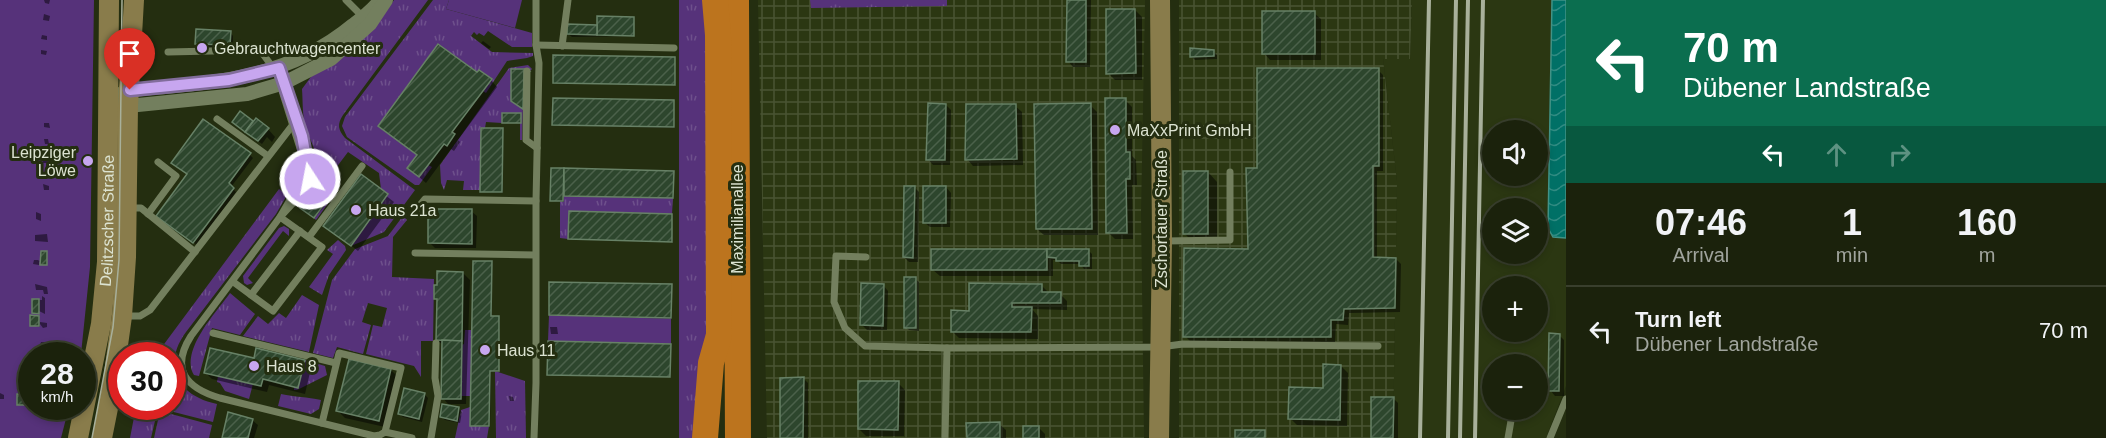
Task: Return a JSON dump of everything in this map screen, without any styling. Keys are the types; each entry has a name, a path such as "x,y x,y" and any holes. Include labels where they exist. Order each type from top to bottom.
{"highway":[{"path":"715,0 718,35 719,438"},
{"name":"Maximilianallee","path":"736,0 738,438"},
{"path":"738,295 748,319 756,438"},
{"path":"705,438 711,363 719,335"}],"main road":[{"name":"Delitzscher Straße","path":"78,438 101,324 106,262 109,0"},
{"name":"Delitzscher Straße","path":"102,438 122,316 134,0"},
{"name":"Zschortauer Straße","path":"1159,438 1162,242 1160,0"}],"street":[{"path":"129,98 277,69 332,43 380,0"},
{"path":"108,99 247,94 284,83 331,59 369,24 386,0"},
{"path":"277,69 284,83 307,159 310,179 300,191"}],"lane":[{"path":"346,0 363,16"},
{"path":"534,438 535,255 540,63 536,45 536,0"},
{"path":"562,46 568,0"},
{"path":"536,45 674,48"},
{"path":"168,52 260,50 277,69"},
{"path":"527,71 526,140 537,148"},
{"path":"217,119 268,156"},
{"path":"122,316 140,316 150,310 295,121"},
{"path":"148,214 176,176 158,162"},
{"path":"309,237 362,165"},
{"path":"1162,242 1230,240 1230,172"},
{"path":"280,217 300,191"},
{"path":"300,191 185,346 182,364 187,381 196,389 207,394 374,437 385,432 412,438"},
{"path":"416,210 425,199 536,201"},
{"path":"127,208 141,208 195,252"},
{"path":"232,281 273,311 322,247 280,217"},
{"path":"251,295 300,231"},
{"path":"415,253 535,255"},
{"path":"866,257 836,256 834,302 845,328 865,346 1160,347 1183,344 1378,346"},
{"path":"213,333 336,363"},
{"path":"431,438 438,396 435,378 436,343"},
{"path":"945,438 947,348"},
{"path":"322,423 339,353 401,369 385,432"},
{"path":"1550,438 1566,399"},
{"path":"1508,438 1511,420"}],"shaded area":[{"path":"758,0 1145,0 1141,213 1144,438 767,438"},
{"path":"1179,0 1412,0 1410,59 1383,59 1397,182 1393,438 1179,438"},
{"path":"1412,0 1566,0 1566,386 1546,438 1393,438 1397,182 1383,58 1410,59"}],"green space":[{"path":"0,0 94,0 90,267 82,342 18,342 18,420 66,420 61,438 0,438"},
{"path":"394,0 428,0 343,115 339,127 345,138 415,190 384,232 351,246 388,194 381,189 379,173 348,152 317,193 329,202 316,220 314,218 325,203 312,192 319,167 303,114 302,89 316,70 383,16"},
{"path":"433,0 449,0 446,9 532,33 532,47 512,47 488,31 484,36 474,32 471,36 492,52 533,53 533,56 507,61 486,93 483,91 491,78 479,70 477,72 438,44 378,126 417,155 407,168 419,177 428,165 432,167 419,185 415,185 347,137 342,126 345,117"},
{"path":"449,0 522,0 515,28 446,9"},
{"path":"679,0 707,0 707,351 701,438 679,438"},
{"path":"810,0 947,0 947,6 811,8"},
{"path":"528,65 532,69 524,71 522,140 520,140 520,113 502,113 502,123 486,122 485,128 482,128 480,190 463,190 464,181 447,180 444,190 441,183 440,165 509,68"},
{"path":"279,189 287,195 276,214 181,342 166,342"},
{"path":"564,196 673,198 672,214 570,211 568,239 560,238 560,201 563,201"},
{"path":"403,216 407,220 393,237 392,277 434,279 433,341 421,341 421,377 414,366 366,354 373,325 382,327 387,308 368,303 362,322 371,325 363,354 337,347 333,358 313,353 332,280 355,249 388,236"},
{"path":"284,226 289,229 289,236 283,231 248,278 253,283 247,285 244,283 243,276 279,228"},
{"path":"338,240 346,250 329,275 322,295 309,287 333,254 327,250"},
{"path":"230,293 255,314 240,335 212,328 199,376 194,375 191,365 196,343"},
{"path":"302,295 319,305 309,352 243,336 258,316 268,324 279,313 286,318"},
{"path":"549,315 671,318 671,344 548,341"},
{"path":"465,330 472,330 470,396 461,396 462,345"},
{"path":"305,360 325,366 327,375 294,390 294,387 298,388"},
{"path":"495,371 525,381 526,438 496,438"},
{"path":"218,376 253,384 249,399 225,391 217,382"},
{"path":"186,389 203,400 217,404 213,422 186,415"},
{"path":"281,394 321,400 319,409 311,414 278,406"},
{"path":"470,407 470,426 489,426 487,438 455,438 461,410"},
{"path":"186,418 212,425 209,438 154,438 158,420 186,420"},
{"path":"133,420 155,420 151,438 130,438"}],"water":[{"path":"1552,0 1566,0 1566,238 1553,237 1548,228"}],"building":[{"path":"1067,0 1086,0 1086,62 1066,62"},
{"path":"1106,9 1135,9 1136,73 1106,74"},
{"path":"1262,11 1315,11 1315,54 1262,54"},
{"path":"597,16 634,17 634,36 597,35"},
{"path":"567,24 597,25 597,35 567,34"},
{"path":"196,29 231,31 230,45 195,44"},
{"path":"438,44 477,72 479,70 492,79 452,132 455,134 447,146 444,144 419,177 407,168 417,155 378,126"},
{"path":"1190,48 1214,50 1214,56 1190,57"},
{"path":"553,55 675,57 675,85 553,83"},
{"path":"1257,68 1379,68 1379,166 1373,166 1373,257 1396,258 1395,308 1344,309 1343,320 1331,320 1331,337 1183,337 1184,248 1248,249 1246,168 1257,168"},
{"path":"511,69 529,71 524,71 523,109 511,101"},
{"path":"553,98 674,100 674,127 552,125"},
{"path":"1105,98 1126,98 1126,152 1130,152 1130,179 1126,179 1127,233 1106,233"},
{"path":"928,103 946,104 945,160 926,160"},
{"path":"1091,103 1092,229 1036,229 1034,104"},
{"path":"966,104 1016,104 1017,159 965,160"},
{"path":"240,111 253,121 245,132 232,122"},
{"path":"502,113 521,113 521,123 502,123"},
{"path":"256,118 269,128 258,141 245,132"},
{"path":"203,119 251,153 229,183 234,188 193,243 156,216 187,174 171,163"},
{"path":"481,128 503,128 502,192 480,192"},
{"path":"551,168 564,168 563,201 550,201"},
{"path":"564,168 674,171 673,198 564,196"},
{"path":"1183,171 1208,171 1208,234 1183,234"},
{"name":"Haus 21a","path":"361,174 388,194 351,246 323,226"},
{"path":"904,186 915,186 913,258 903,257"},
{"path":"923,186 946,186 946,223 923,223"},
{"path":"311,192 325,203 314,218 300,208"},
{"path":"428,209 472,209 472,244 428,243"},
{"path":"569,211 672,214 672,242 568,239"},
{"path":"931,249 1047,249 1047,270 931,270"},
{"path":"1047,249 1089,249 1089,266 1079,266 1079,261 1056,261 1056,258 1047,257"},
{"path":"41,251 47,251 47,265 40,265"},
{"name":"Haus 11","path":"473,261 492,261 491,316 499,316 499,371 490,371 489,426 470,426"},
{"path":"437,271 463,272 462,341 436,340 437,299 434,299 434,285 437,285"},
{"path":"904,277 916,277 916,328 904,328"},
{"path":"549,282 672,284 671,318 549,315"},
{"path":"861,283 884,284 883,326 860,325"},
{"path":"969,283 1042,284 1042,292 1061,292 1061,303 1012,303 1012,307 1032,307 1031,332 951,332 951,310 969,311"},
{"path":"32,299 39,299 39,314 32,313"},
{"path":"30,315 39,316 39,326 30,326"},
{"path":"1549,333 1560,334 1559,391 1548,391"},
{"path":"442,340 462,341 461,399 441,399"},
{"path":"548,341 671,344 670,377 547,375"},
{"name":"Haus 8","path":"210,348 254,358 256,348 305,360 298,388 263,379 261,386 204,373"},
{"path":"349,359 391,369 379,421 336,411"},
{"path":"1323,364 1341,365 1340,420 1288,419 1289,387 1323,388"},
{"path":"804,377 803,438 780,438 780,378"},
{"path":"858,381 899,381 898,430 858,429"},
{"path":"404,388 425,393 419,419 398,414"},
{"path":"1371,397 1394,397 1393,438 1371,438"},
{"path":"442,404 459,407 457,421 440,417"},
{"path":"228,412 253,419 248,438 222,438"},
{"path":"1000,422 1000,438 967,438 966,423"},
{"path":"1023,426 1039,426 1039,438 1023,438"},
{"path":"1235,430 1265,430 1265,438 1235,438"}],"tram line":[{"path":"92,438 113,327 119,260 122,0"}],"railway":[{"path":"1420,438 1429,0"},
{"path":"1448,438 1456,0"},
{"path":"1460,438 1468,0"},
{"path":"1475,438 1483,0"}],"place":[{"name":"Gebrauchtwagencenter","path":"202,48"},
{"name":"MaXxPrint GmbH","path":"1115,130"},
{"name":"Leipziger Löwe","path":"88,161"},
{"name":"Haus 21a","path":"356,210"},
{"name":"Haus 11","path":"485,350"},
{"name":"Haus 8","path":"254,366"}],"route":[{"path":"130,90 229,80 279,68 302,136 310,179"}]}
